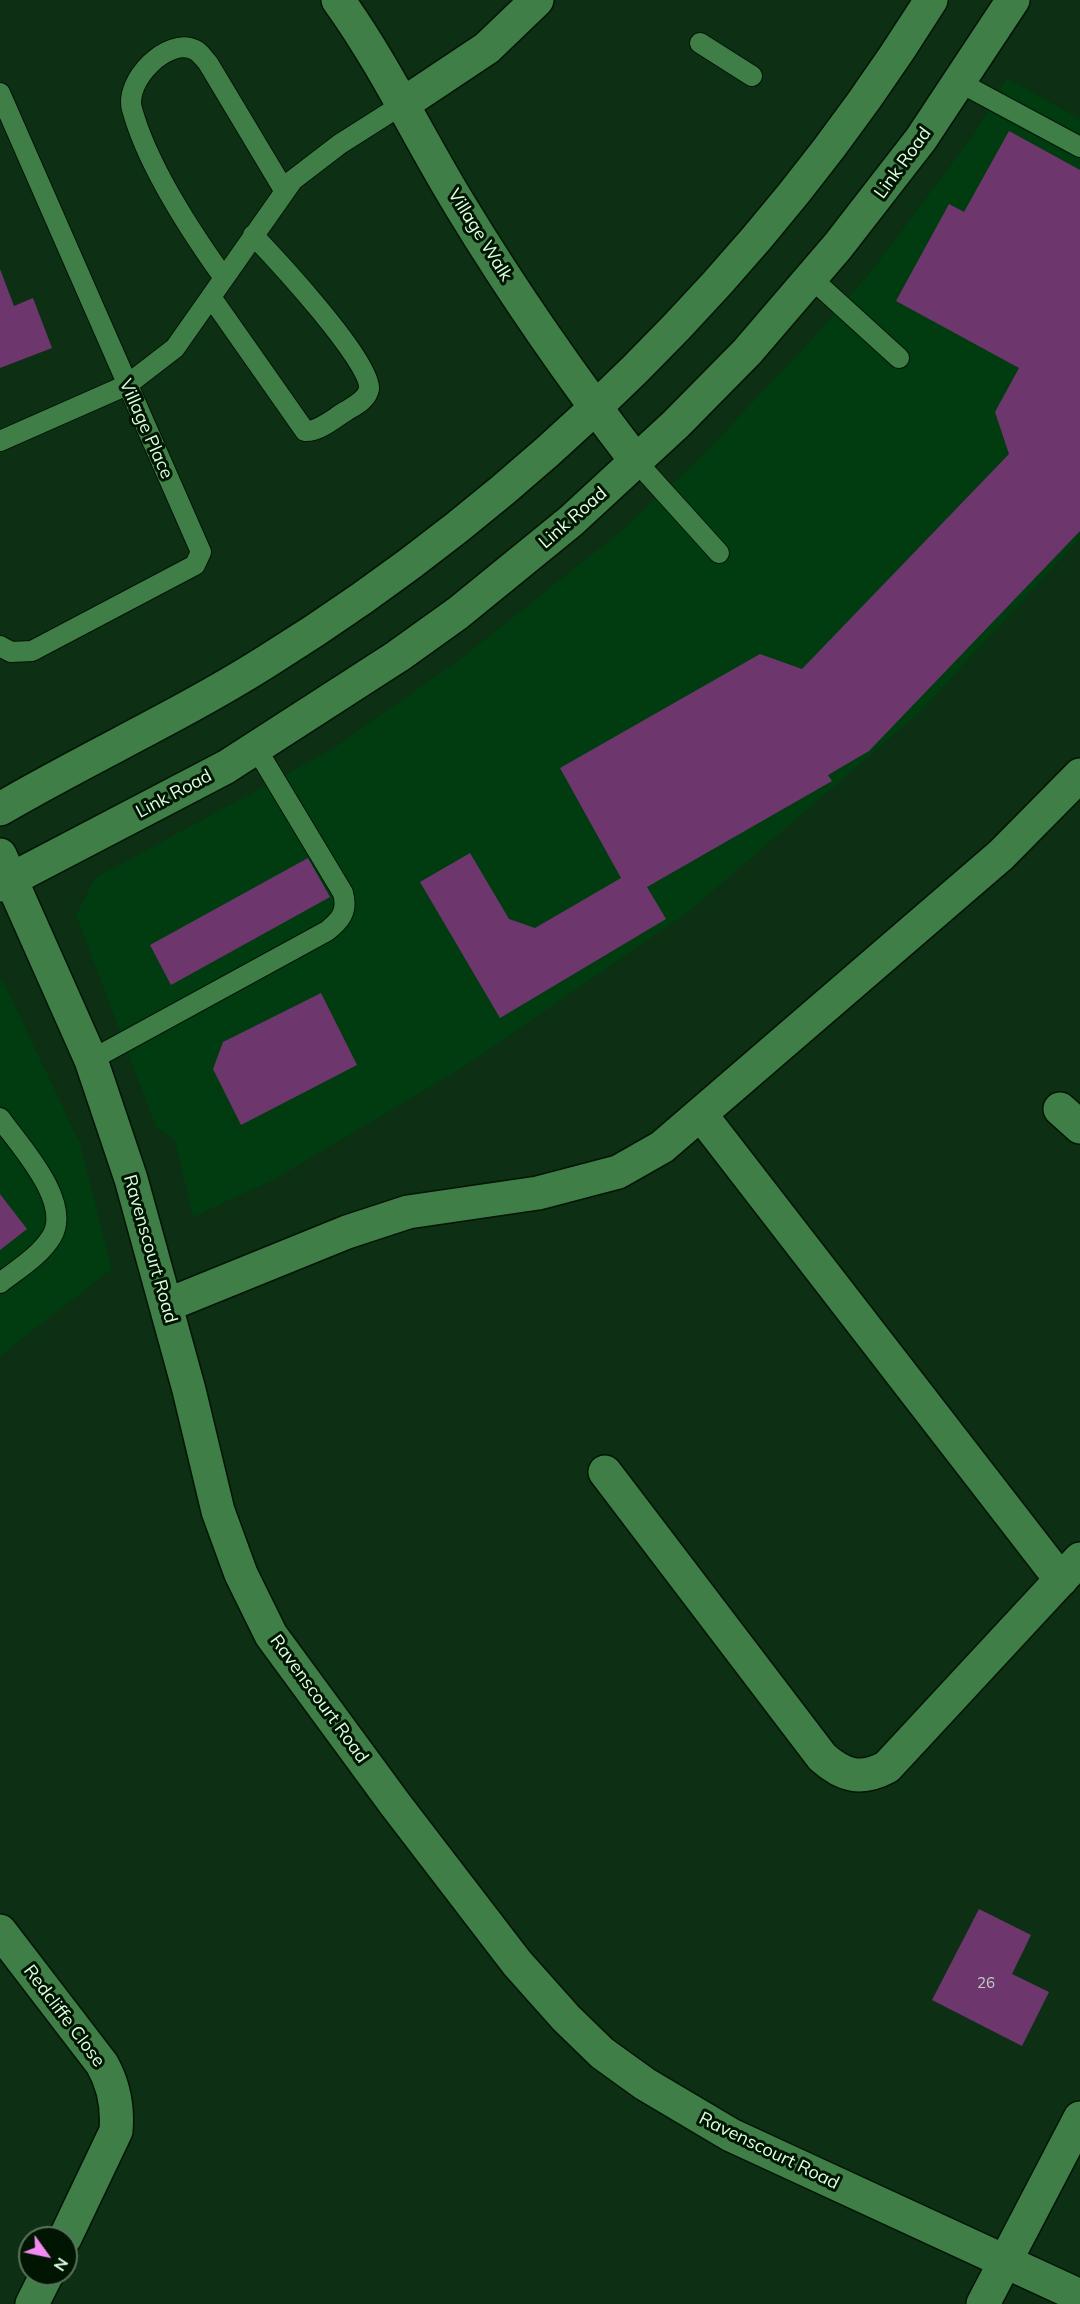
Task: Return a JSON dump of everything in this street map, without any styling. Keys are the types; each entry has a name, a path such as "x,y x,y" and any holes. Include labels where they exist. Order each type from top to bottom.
{"street":[{"name":"Village Walk","path":"338,0 403,104 460,206 556,356 636,462"},
{"path":"403,104 487,48 537,0"},
{"path":"0,809 266,663 356,602 459,526 595,408 717,284 771,220 851,117 931,0"},
{"name":"Link Road","path":"4,873 226,767 398,656 458,613 571,521 636,462 759,339 811,278 880,194 960,82 1013,0"},
{"path":"167,1305 347,1232 408,1212 538,1193 618,1172 662,1148 702,1116 1001,855 1080,775"},
{"name":"Ravenscourt Road","path":"4,873 91,1060 131,1179 167,1305 218,1511 241,1574 271,1635 517,1963 566,2018 602,2053 689,2112 731,2135 1080,2296"},
{"path":"605,1472 822,1757 835,1769 852,1776 876,1773 886,1767 1070,1569 702,1116"},
{"name":"Redcliffe Close","path":"0,1931 102,2064 109,2076 115,2097 116,2131 71,2226"},
{"path":"983,2304 1080,2118"},
{"path":"32,2304 41,2286"}],"lane":[{"path":"700,43 752,76"},
{"path":"224,278 203,249 148,151 131,107 130,94 140,73 174,50 182,48 197,51 208,63 284,190"},
{"path":"960,82 1080,147"},
{"name":"Village Place","path":"0,93 200,547 199,559 195,565 32,651 11,652 0,646"},
{"path":"0,441 127,385 175,348 284,190 307,168 403,104"},
{"path":"212,297 305,431 316,429 357,404 368,393 367,378 340,336 296,281 253,235"},
{"path":"811,278 899,358"},
{"path":"636,462 719,553"},
{"path":"91,1060 327,931 341,918 346,909 343,893 256,748"},
{"path":"0,1118 48,1186 57,1220 53,1234 44,1247 0,1283"}],"shaded area":[{"path":"1007,78 1080,119 1080,538 920,712 691,910 465,1066 275,1179 193,1217 175,1140 156,1127 76,915 95,878 329,751 463,657 619,533 699,459 812,339 873,269 974,134"},
{"path":"0,980 3,981 80,1143 112,1269 0,1356"}],"building":[{"path":"1009,131 1080,170 1080,531 869,751 828,775 832,781 647,887 666,919 500,1018 420,882 470,853 509,919 535,928 621,878 560,768 760,654 802,669 1009,454 995,412 1019,368 896,301 949,204 964,212"},
{"path":"0,269 14,306 33,298 52,348 0,368"},
{"path":"308,858 330,897 171,985 150,945"},
{"path":"321,993 357,1065 241,1125 213,1069 223,1042"},
{"path":"0,1194 27,1229 0,1250"},
{"path":"979,1909 1031,1935 1012,1974 1049,1992 1022,2046 932,2000"}]}
